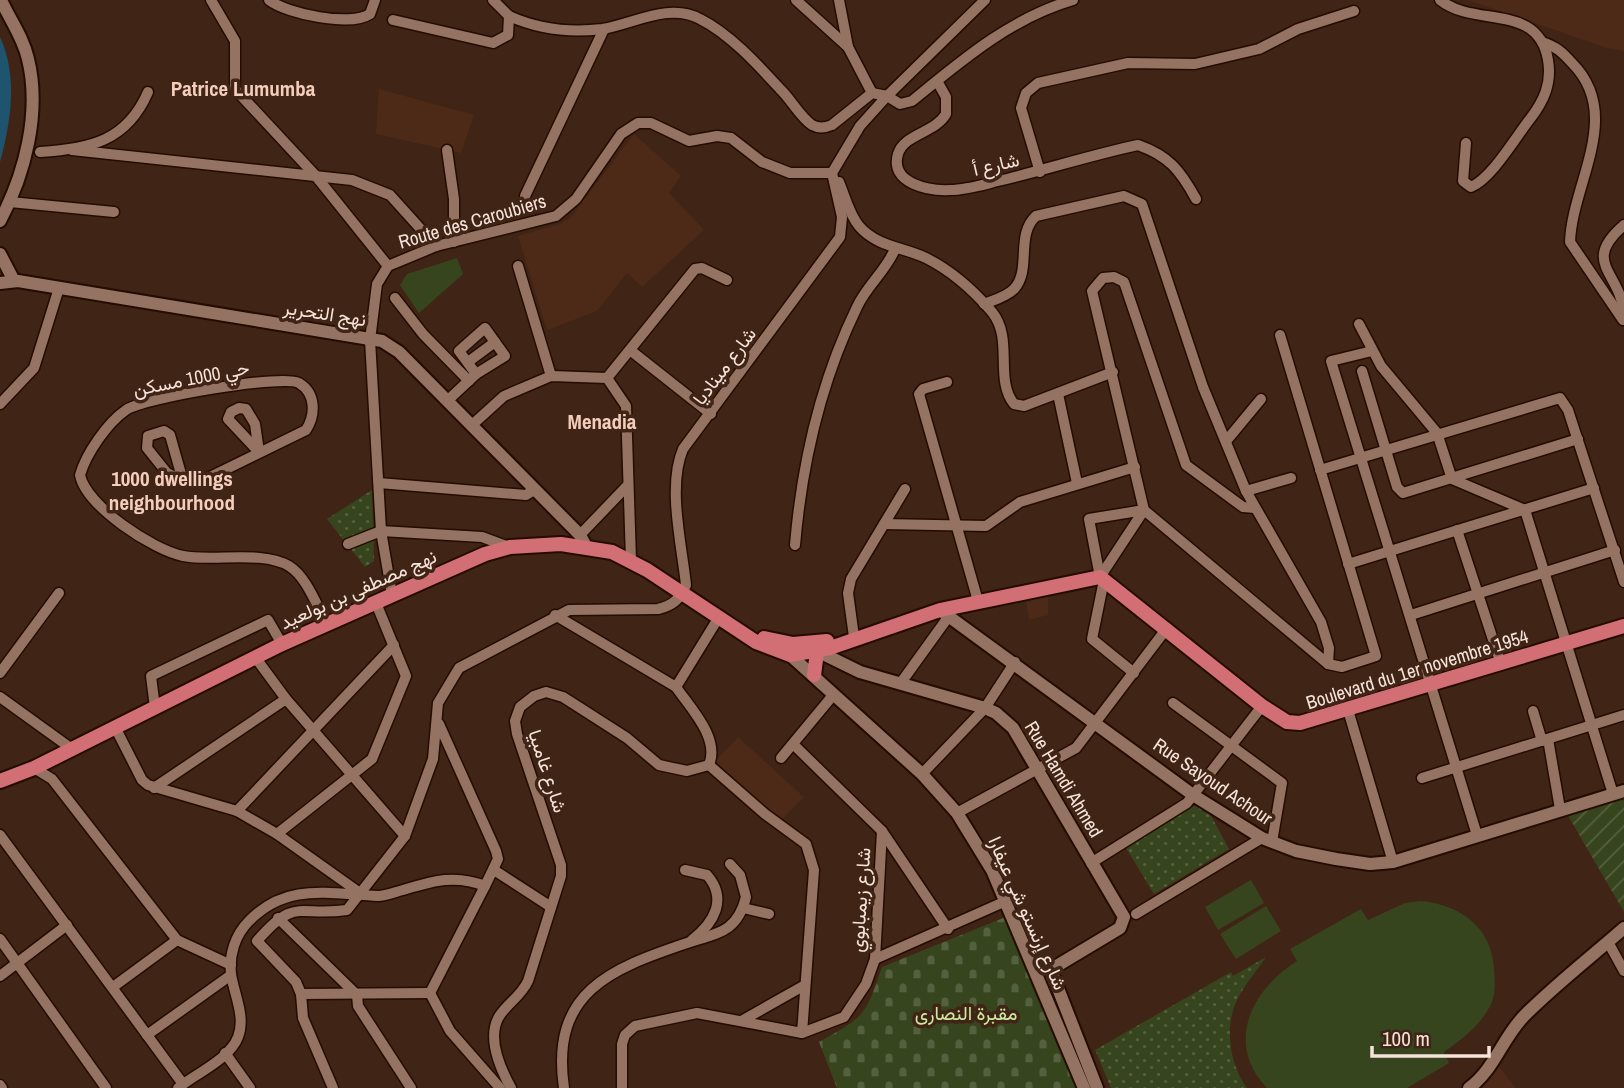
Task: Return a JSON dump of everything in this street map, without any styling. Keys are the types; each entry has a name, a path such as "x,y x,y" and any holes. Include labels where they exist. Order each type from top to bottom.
{"main road":[{"path":"0,221 10,202 25,159 31,80 22,38 1,0"},
{"path":"0,254 7,280"},
{"name":"نهج التحرير","path":"7,280 382,341 398,352 472,425 583,540"},
{"name":"نهج مصطفى بن بولعيد","path":"0,781 34,768 282,644 485,554 510,547 583,540 631,560 756,642 790,656 854,637"},
{"path":"854,637 978,601 1102,578"},
{"name":"Boulevard du 1er novembre 1954","path":"1102,578 1262,706 1287,722 1300,723 1348,710 1624,626"},
{"name":"Rue Sayoud Achour","path":"944,613 1015,662 1193,795 1267,840 1296,852 1370,864 1393,862 1619,793"},
{"name":"نهج مصطفى بن بولعيد","path":"737,628 769,640 811,648"},
{"path":"811,648 814,675"},
{"name":"Rue Hamdi Ahmed","path":"811,648 860,671 996,713 1013,729 1039,771 1123,914 1124,923"},
{"name":"شارع إرنستو شي عيفارا","path":"790,656 922,774 957,813 992,870 1084,1088"},
{"name":"شارع إرنستو شي عيفارا","path":"1097,1088 1053,982 1052,972 1055,967 1124,923"},
{"path":"1469,1088 1485,1076 1510,1034 1526,1015 1624,928"}],"street":[{"path":"211,0 235,41 235,89 315,175 388,266"},
{"path":"269,0 289,11 359,19 370,14 376,0"},
{"path":"493,0 509,16 532,27 576,31 604,29 672,12 693,15 726,37 816,127 832,125 872,93 887,96 896,103 908,103 1013,24 1038,11 1073,0"},
{"path":"796,0 848,47"},
{"path":"839,0 848,47 872,93"},
{"path":"985,0 887,96 860,127 832,173 860,226 872,237 895,249 923,257 947,270 994,314 1003,335 1007,381 1012,402 1021,407 1113,372"},
{"path":"1440,0 1466,13 1523,24 1538,33 1551,77 1541,104 1484,178 1471,187 1463,181 1466,143"},
{"path":"1040,172 1021,108 1026,93 1038,83 1128,63 1195,64 1259,49 1298,29 1354,10"},
{"path":"393,20 493,43 508,36 509,16"},
{"path":"525,196 604,29"},
{"path":"1542,43 1560,48 1590,87 1595,141 1588,172 1576,202 1570,242 1623,320"},
{"name":"شارع أ","path":"937,81 946,97 946,114 933,128 901,147 897,163 903,178 912,184 952,190 1040,172 1138,145 1161,153 1183,176 1196,198"},
{"path":"72,150 114,135 138,115 148,92"},
{"name":"Route des Caroubiers","path":"392,595 381,531 370,340 377,284 388,266 436,246 540,221 566,209 621,134 638,123 651,123 689,141 717,136 731,138 762,162 790,173 832,173"},
{"path":"40,152 72,150 352,180 379,189 403,206 436,246"},
{"path":"447,150 454,199 454,242"},
{"name":"شارع ميناديا","path":"683,594 686,585 675,472 683,449 840,237 842,217 832,173"},
{"path":"984,304 1007,295 1017,285 1026,230 1036,216 1124,196 1138,200 1147,212 1203,387 1246,491 1321,622 1329,648 1328,664"},
{"path":"10,202 114,212"},
{"path":"1623,320 1624,313 1602,256 1606,243 1624,225"},
{"path":"795,545 804,461 832,369 859,303 889,264 895,249"},
{"path":"518,267 551,376"},
{"path":"607,378 695,269 702,268 727,280"},
{"path":"1255,508 1243,507 1188,468 1124,282 1108,276 1098,281 1092,291 1144,510 1328,664 1342,667 1377,656 1280,335"},
{"path":"0,404 34,368 59,288"},
{"path":"395,298 423,334 472,377"},
{"path":"1359,324 1368,335 1372,351 1437,433 1452,479 1525,510 1592,725 1619,793"},
{"path":"447,401 472,377 505,356 485,328 459,351 468,362 472,377"},
{"path":"468,362 495,342"},
{"path":"630,350 711,414"},
{"path":"1372,351 1331,361 1477,835"},
{"path":"1362,371 1372,410 1388,449 1397,486 1404,493 1578,439"},
{"path":"472,425 504,396 551,376 607,378"},
{"path":"607,378 626,406 631,560"},
{"name":"حي 1000 مسكن","path":"183,481 204,480 306,430 312,420 311,399 298,383 279,380 216,388 127,409 88,454 80,475 88,494 121,525 180,556 269,560 290,566 306,585 327,624"},
{"path":"947,382 923,389 919,394 978,601"},
{"path":"1058,394 1077,483"},
{"path":"1320,470 1560,398 1569,410 1624,582"},
{"path":"1227,440 1261,399"},
{"path":"164,431 170,435 183,481 167,472 147,448 148,436 164,431"},
{"path":"884,524 986,526 1020,502 1135,467"},
{"path":"1246,491 1291,478"},
{"path":"379,483 526,495 534,490"},
{"path":"583,540 627,486"},
{"path":"1348,564 1594,488"},
{"path":"854,637 848,593 851,579 905,489"},
{"path":"1102,578 1088,519 1144,510"},
{"path":"1134,673 1092,639 1102,578 1144,510"},
{"path":"1457,530 1500,664"},
{"path":"348,544 381,531 482,537 510,547"},
{"path":"1411,615 1615,550"},
{"path":"0,673 59,593"},
{"path":"333,1088 303,1018 301,994 296,982 257,941 278,918 303,909 347,910 405,836 426,785 438,722 438,703 459,668 555,615 586,608 658,609 670,606 683,594"},
{"path":"276,834 353,774 377,751 406,676 376,603"},
{"path":"900,684 944,613"},
{"path":"555,615 676,687 711,741 713,756 709,765 765,814 806,844 811,852 814,870 802,1033 697,1013 635,1026 625,1035 622,1044 622,1088"},
{"path":"676,687 719,617"},
{"path":"155,708 151,676 268,620 282,644"},
{"path":"957,813 1039,771 1076,748 1167,628"},
{"path":"237,811 394,645"},
{"path":"255,657 286,699 405,836"},
{"path":"922,774 985,708 1015,662"},
{"name":"شارع غامبيا","path":"511,1088 498,1059 494,1030 499,1016 523,994 561,876 561,865 517,734 515,721 527,701 545,692 563,697 627,738 659,765 687,772 709,765"},
{"path":"781,758 834,694"},
{"path":"0,697 72,749"},
{"path":"154,788 286,699"},
{"path":"1136,915 1267,840 1282,783 1174,702"},
{"path":"1091,863 1179,810 1262,706"},
{"path":"1348,710 1393,862"},
{"path":"1533,711 1545,740 1560,809"},
{"path":"1422,778 1624,715"},
{"path":"430,993 498,859 438,722"},
{"path":"115,727 142,780 154,788 237,811 276,834 360,893"},
{"path":"793,744 882,831 948,929"},
{"path":"34,768 52,779 177,940 231,970"},
{"name":"شارع زيمبابوي","path":"802,1033 835,1022 851,1009 866,984 875,959 882,831"},
{"path":"0,835 113,987 180,1086 225,1053 238,1038 241,1025 231,970 237,937 265,905 282,896 300,893 360,893 379,897 441,878 471,880 485,886"},
{"path":"564,1088 563,1051 572,1016 582,996 598,982 620,970 722,932 736,920 743,908 745,887 740,875 730,864"},
{"path":"494,870 551,907"},
{"path":"685,870 708,875 718,894 715,915 688,943"},
{"path":"875,959 948,929 1006,901"},
{"path":"743,908 769,914"},
{"path":"278,918 357,995 359,1006 411,1088"},
{"path":"0,976 67,925"},
{"path":"0,939 106,1088"},
{"path":"113,987 177,940"},
{"path":"1608,942 1624,971"},
{"path":"147,1035 231,970"},
{"path":"743,1020 805,985"},
{"path":"301,994 430,993"},
{"path":"430,993 450,1031 500,1088"},
{"path":"225,1053 250,1088"}],"shaded area":[{"path":"1468,0 1624,0 1624,51 1607,48"},
{"path":"379,89 474,115 461,153 376,134"},
{"path":"634,134 681,176 669,193 704,230 642,287 627,273 597,311 547,330 518,236 560,224 571,217"},
{"path":"1048,594 1048,615 1029,620 1026,600"},
{"path":"738,737 804,797 781,820 715,761"},
{"path":"1499,1067 1516,1088 1481,1088"}],"green space":[{"path":"457,258 463,274 419,313 400,285 407,274"},
{"path":"372,490 374,561 365,567 327,519"},
{"path":"1624,798 1624,912 1566,812"},
{"path":"1196,805 1209,812 1229,849 1154,894 1126,848"},
{"path":"1251,880 1264,903 1218,930 1205,907"},
{"path":"1421,901 1449,907 1461,913 1480,930 1492,954 1495,983 1492,1002 1476,1026 1444,1052 1449,1063 1407,1088 1267,1088 1254,1071 1247,1053 1246,1035 1249,1018 1267,986 1297,961 1290,949 1361,909 1368,920 1405,903"},
{"path":"1266,906 1281,931 1236,959 1220,934"},
{"name":"مقبرة النصارى","path":"1008,916 1079,1088 837,1088 819,1042 861,1014 867,1006 882,967"},
{"path":"1266,957 1241,993 1231,1020 1233,1056 1247,1088 1111,1088 1095,1050 1231,972 1233,976"}],"water":[{"path":"0,37 9,67 11,99 0,162"}],"district":[{"name":"Patrice Lumumba","path":"243,89"},
{"name":"Menadia","path":"602,422"},
{"name":"1000 dwellings neighbourhood","path":"172,491"}]}
